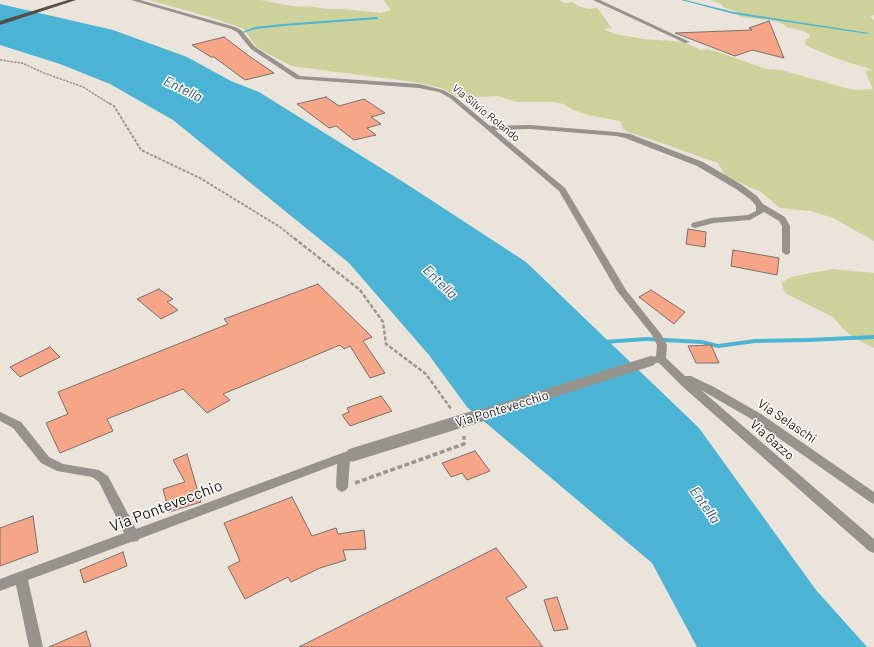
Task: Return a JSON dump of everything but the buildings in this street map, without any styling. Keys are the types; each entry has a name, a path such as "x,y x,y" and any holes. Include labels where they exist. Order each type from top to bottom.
{"main road":[{"path":"0,23 73,0"}],"street":[{"name":"Via Silvio Rolando","path":"134,0 233,28 239,31 253,48 298,78 419,86 441,91 452,97 562,190 622,291 656,334 662,344 656,360"},
{"path":"596,0 687,42"},
{"path":"488,128 538,124"},
{"path":"508,127 546,128 627,136 700,164 739,187 754,198 760,206 782,219 786,226 786,252"},
{"path":"695,225 714,220 750,217 760,212 760,206"},
{"name":"Via Gazzo","path":"656,360 679,375 874,547"},
{"name":"Via Pontevecchio","path":"0,586 348,456 656,360"},
{"name":"Via Selaschi","path":"679,375 710,390 757,417 874,499"},
{"path":"0,416 17,425 46,460 61,468 95,473 104,479 133,537"},
{"path":"342,487 348,456"},
{"path":"21,578 36,647"}],"path":[{"path":"0,60 22,63 44,73 84,87 114,106 141,150 200,178 286,232 360,290 383,322 386,344 426,374 452,411"},
{"path":"342,487 464,444 464,433"}],"green space":[{"path":"149,0 260,0 293,6 381,13 391,10 383,0 559,0 564,3 573,2 578,6 589,9 597,8 612,28 603,29 615,34 644,39 684,42 701,50 707,49 718,52 766,69 781,70 853,90 873,89 865,71 873,70 838,59 809,47 805,44 805,41 810,37 810,35 804,31 789,28 774,21 741,17 737,12 710,0 874,0 874,15 870,16 874,20 874,241 833,218 811,211 780,208 761,192 726,177 718,163 630,133 623,129 620,121 588,115 555,102 517,102 497,96 460,98 441,88 414,82 291,66 256,47 244,29 216,19"},
{"path":"832,269 874,273 874,348 856,339 843,329 833,317 785,293 781,283 791,277"}],"water":[{"name":"Entella","path":"0,4 113,30 187,57 231,81 259,92 408,185 526,262 699,428 816,590 867,647 697,647 652,563 467,407 429,355 349,263 173,120 110,84 60,64 0,45"}],"waterway":[{"path":"682,0 734,13 868,33"},
{"path":"243,32 255,28 283,25 377,18"},
{"path":"604,342 646,339 702,342 718,346 755,341 874,337"}]}
